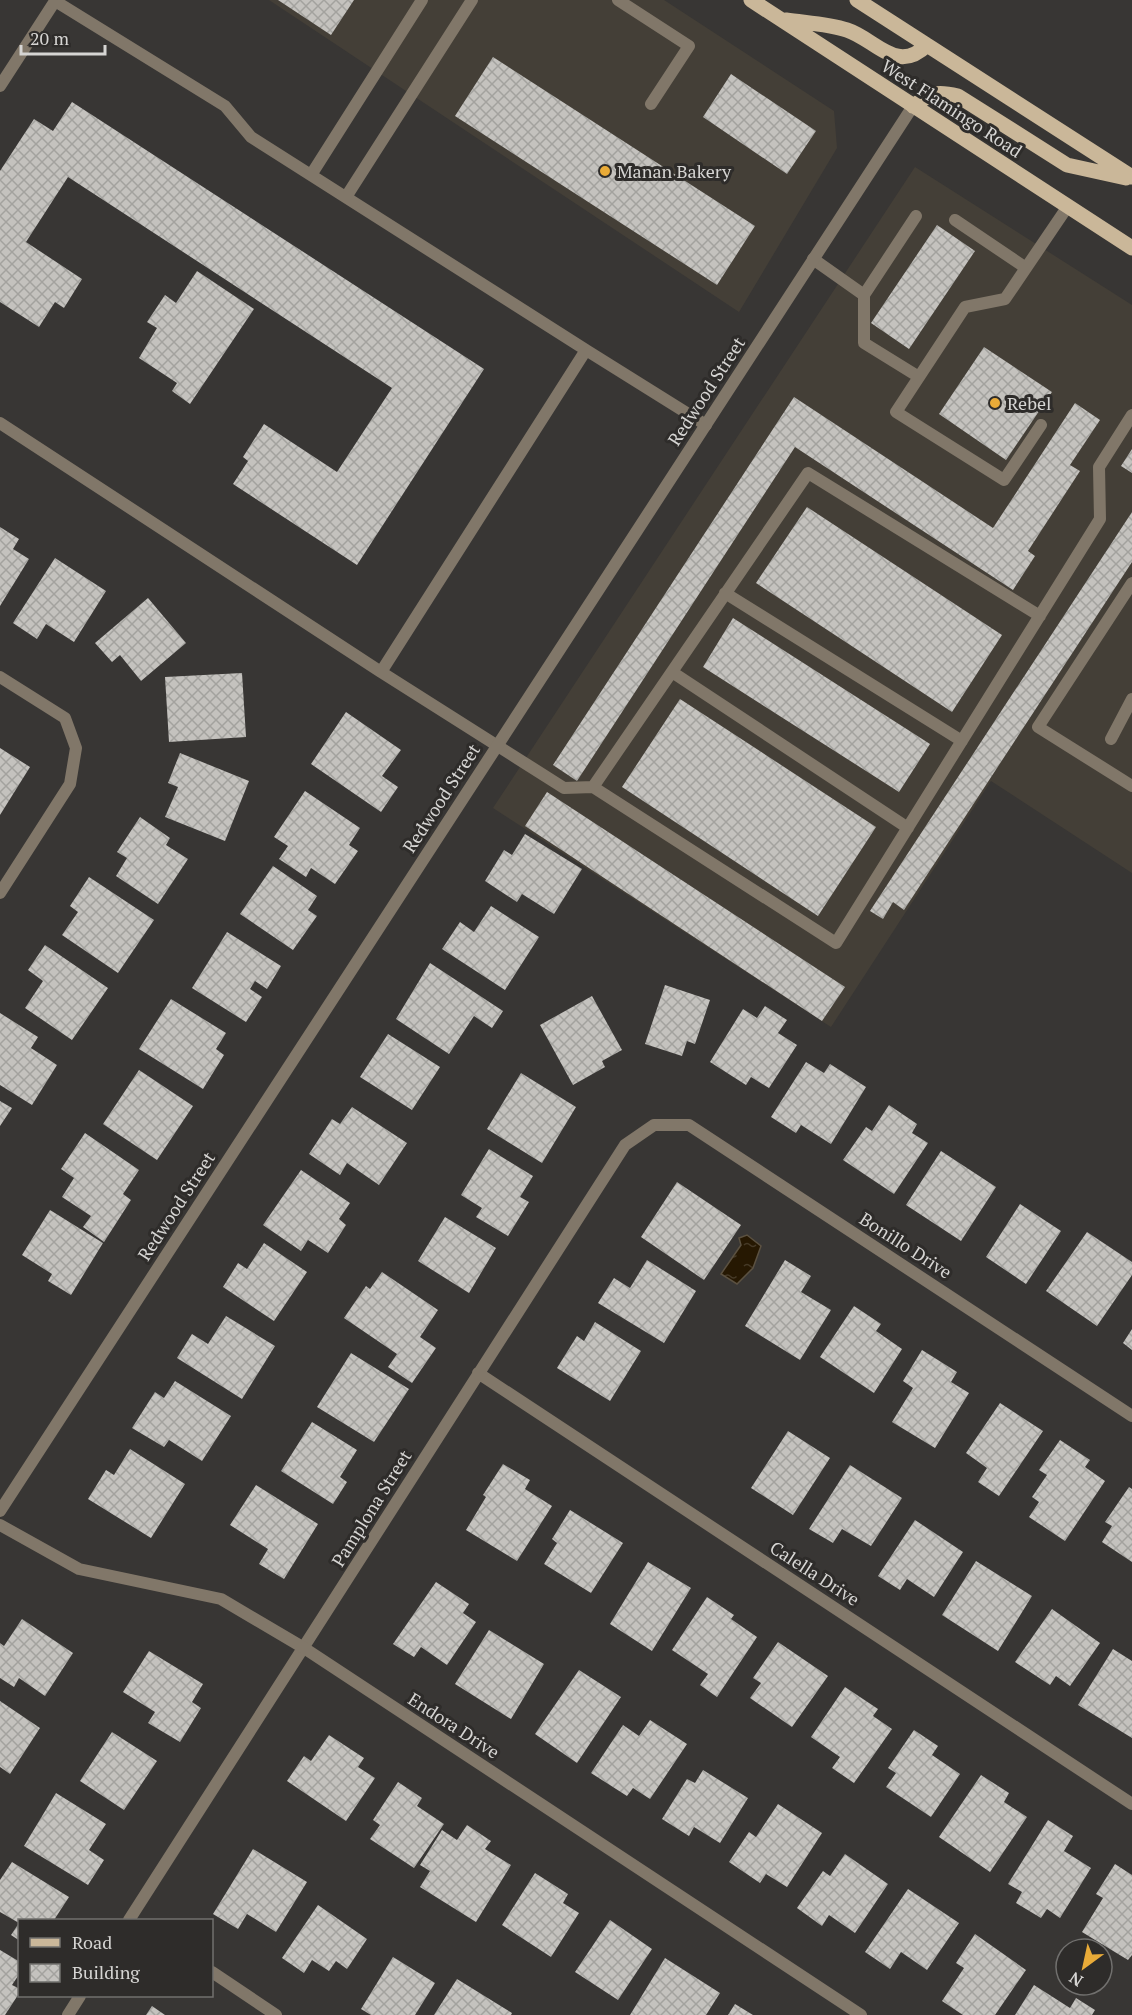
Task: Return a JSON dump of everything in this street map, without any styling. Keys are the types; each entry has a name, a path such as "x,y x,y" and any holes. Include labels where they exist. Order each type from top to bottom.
{"main road":[{"name":"West Flamingo Road","path":"751,0 1132,248"},
{"path":"857,0 1132,178"},
{"path":"780,19 849,31 876,48 894,55 908,57 918,54 927,45"},
{"path":"913,106 932,93 958,96 1067,165 1132,178"}],"street":[{"path":"311,175 423,0"},
{"path":"346,197 472,0"},
{"path":"618,0 688,46 651,104"},
{"path":"0,86 55,1 225,106 250,137 705,425"},
{"name":"Redwood Street","path":"0,1511 913,106"},
{"path":"1041,424 1004,480 896,412 965,307 1005,299 1068,206"},
{"path":"916,216 864,295 864,343 919,377"},
{"path":"955,220 1026,268"},
{"path":"813,259 864,295"},
{"path":"381,672 586,350"},
{"path":"0,423 381,672 564,788 593,787 836,943 1100,519 1099,467 1132,415"},
{"path":"593,787 808,473 1040,616"},
{"path":"1132,583 1038,727 1132,786"},
{"path":"725,593 962,741"},
{"path":"672,672 908,828"},
{"path":"0,677 65,718 76,748 70,784 0,893"},
{"path":"1111,739 1132,699"},
{"name":"Pamplona Street","path":"132,1919 625,1145 654,1125"},
{"name":"Bonillo Drive","path":"654,1125 689,1125 1132,1416"},
{"name":"Calella Drive","path":"478,1373 1132,1804"},
{"name":"Endora Drive","path":"0,1525 79,1569 221,1599 304,1648 861,2015"},
{"path":"213,1973 276,2015"},
{"path":"68,2015 79,1997"}],"shaded area":[{"path":"269,0 664,0 834,111 837,148 739,312"},
{"path":"915,167 1132,305 1132,873 991,781 831,1027 493,808"}],"water":[{"path":"747,1235 761,1246 753,1268 737,1284 721,1274 741,1245 739,1238"}],"building":[{"path":"278,0 354,0 331,35"},
{"name":"Manan Bakery","path":"493,57 755,226 717,285 455,116"},
{"path":"731,74 816,131 787,174 703,117"},
{"path":"72,102 484,369 357,565 233,484 248,461 243,457 264,424 337,472 392,388 68,177 26,242 82,279 64,308 55,302 39,327 0,302 0,171 34,119 53,131"},
{"path":"937,225 975,251 909,349 871,323"},
{"path":"197,271 254,309 190,404 172,391 177,383 139,358 157,328 147,322 165,295 176,303"},
{"name":"Rebel","path":"984,347 1052,392 1006,460 939,414"},
{"path":"794,397 993,528 1075,403 1100,420 1070,465 1080,471 1028,551 1035,556 1013,590 795,447 577,781 553,765"},
{"path":"1132,449 1132,473 1121,466"},
{"path":"807,507 1002,635 952,712 756,583"},
{"path":"1132,512 1132,562 904,910 893,902 883,919 870,911"},
{"path":"0,527 19,539 13,549 29,559 0,606"},
{"path":"55,558 106,591 74,642 46,624 37,639 13,623"},
{"path":"148,598 186,643 141,681 120,655 112,662 95,643"},
{"path":"733,618 930,744 899,792 703,667"},
{"path":"242,673 246,737 169,742 165,677"},
{"path":"680,699 876,827 818,916 622,787"},
{"path":"346,712 401,750 382,776 398,787 381,812 311,764"},
{"path":"0,748 30,767 0,815"},
{"path":"180,753 249,781 225,841 165,817 178,787 168,783"},
{"path":"305,791 360,828 349,845 358,851 335,884 311,868 306,877 279,859 288,846 274,837"},
{"path":"547,792 845,987 822,1021 525,826"},
{"path":"140,817 170,838 166,845 188,859 158,904 116,876 127,858 117,852"},
{"path":"525,834 582,869 554,914 522,894 517,902 485,881 504,850 512,855"},
{"path":"273,866 317,896 308,910 317,916 293,950 240,914"},
{"path":"89,877 154,920 118,973 62,935 78,912 70,906"},
{"path":"491,906 539,937 505,990 442,949 460,922 474,932"},
{"path":"227,932 281,966 267,989 255,981 250,989 262,997 246,1022 192,988"},
{"path":"45,945 108,988 72,1040 25,1008 43,981 28,970"},
{"path":"430,963 503,1011 492,1028 474,1016 449,1054 396,1019"},
{"path":"665,985 710,1000 695,1044 687,1041 682,1056 645,1044"},
{"path":"592,996 622,1050 602,1061 605,1067 573,1085 540,1025"},
{"path":"171,999 226,1033 216,1049 224,1055 203,1089 139,1049"},
{"path":"765,1006 787,1020 778,1033 797,1045 769,1088 751,1077 746,1085 710,1062 743,1009 757,1018"},
{"path":"0,1013 38,1037 31,1048 57,1065 32,1105 0,1085"},
{"path":"388,1034 440,1067 412,1110 360,1077"},
{"path":"806,1062 824,1073 830,1064 866,1087 831,1144 801,1125 796,1133 771,1117"},
{"path":"139,1070 193,1106 157,1160 103,1124"},
{"path":"521,1073 576,1107 542,1163 487,1129"},
{"path":"0,1101 12,1108 0,1126"},
{"path":"889,1105 917,1124 912,1133 928,1143 894,1194 843,1160 866,1127 872,1131"},
{"path":"352,1107 407,1143 379,1185 347,1163 340,1175 309,1154 332,1119 340,1124"},
{"path":"85,1133 139,1170 123,1194 131,1200 104,1242 83,1227 91,1216 62,1197 74,1178 61,1169"},
{"path":"489,1149 533,1176 520,1197 529,1202 508,1236 476,1217 482,1208 461,1195"},
{"path":"941,1151 996,1187 961,1241 906,1205"},
{"path":"301,1170 350,1203 339,1219 346,1225 328,1253 308,1240 301,1251 263,1225"},
{"path":"677,1182 741,1225 704,1280 641,1237"},
{"path":"1020,1204 1061,1231 1026,1284 986,1257"},
{"path":"50,1210 103,1243 71,1295 48,1281 52,1274 22,1255"},
{"path":"445,1217 496,1248 469,1293 418,1261"},
{"path":"1087,1232 1132,1262 1132,1275 1097,1326 1046,1291"},
{"path":"264,1243 307,1272 274,1321 223,1287 238,1263 247,1269"},
{"path":"647,1260 696,1291 664,1343 598,1303 614,1278 630,1288"},
{"path":"785,1260 811,1276 801,1292 831,1310 800,1360 745,1326"},
{"path":"382,1272 438,1310 420,1337 436,1348 412,1383 388,1367 397,1354 344,1318 366,1286 370,1289"},
{"path":"854,1306 881,1324 876,1331 902,1349 874,1393 820,1357"},
{"path":"226,1316 275,1346 242,1399 177,1358 192,1334 208,1344"},
{"path":"595,1322 641,1351 610,1401 557,1368 577,1336 584,1341"},
{"path":"1132,1329 1132,1350 1123,1343"},
{"path":"922,1350 957,1372 951,1382 969,1393 935,1448 892,1422 913,1388 903,1381"},
{"path":"351,1353 409,1389 374,1442 317,1407"},
{"path":"175,1381 231,1416 202,1461 169,1440 164,1447 132,1428 155,1392 164,1398"},
{"path":"1000,1403 1043,1431 999,1496 978,1482 987,1468 966,1453"},
{"path":"312,1422 357,1450 340,1477 347,1482 333,1504 281,1471"},
{"path":"788,1431 830,1458 793,1515 751,1488"},
{"path":"1060,1440 1090,1460 1085,1467 1105,1481 1065,1541 1029,1517 1039,1502 1032,1497 1047,1475 1039,1470"},
{"path":"130,1449 185,1484 151,1538 88,1499 106,1470 114,1475"},
{"path":"503,1464 530,1480 525,1489 552,1506 517,1561 466,1530 486,1497 483,1495"},
{"path":"850,1465 902,1498 871,1546 842,1529 833,1543 809,1529"},
{"path":"256,1485 318,1524 284,1579 259,1564 268,1549 230,1525"},
{"path":"1129,1487 1132,1489 1132,1562 1102,1542 1112,1526 1105,1522"},
{"path":"570,1510 623,1543 591,1593 544,1564 557,1543 552,1539"},
{"path":"915,1520 963,1552 934,1597 907,1579 900,1590 878,1576"},
{"path":"976,1561 1032,1596 998,1651 942,1615"},
{"path":"648,1562 691,1588 652,1651 610,1624"},
{"path":"436,1582 469,1604 463,1613 476,1622 447,1665 421,1647 414,1657 393,1644"},
{"path":"707,1597 734,1615 731,1619 757,1637 717,1697 700,1685 708,1674 672,1650"},
{"path":"1052,1609 1100,1643 1070,1686 1056,1676 1050,1685 1015,1662"},
{"path":"22,1619 73,1653 45,1696 19,1678 14,1687 0,1678 0,1643 4,1646"},
{"path":"489,1630 544,1664 511,1719 455,1684"},
{"path":"778,1642 828,1676 792,1727 750,1698 761,1683 753,1678"},
{"path":"1113,1649 1132,1661 1132,1738 1078,1705"},
{"path":"149,1651 203,1684 192,1702 201,1708 180,1742 148,1723 155,1712 123,1692"},
{"path":"579,1670 621,1697 577,1763 535,1734"},
{"path":"845,1687 878,1709 873,1716 892,1729 854,1783 832,1768 840,1757 811,1737"},
{"path":"0,1701 40,1728 10,1774 0,1767"},
{"path":"650,1720 687,1744 650,1799 633,1788 627,1796 591,1773 623,1725 639,1736"},
{"path":"914,1730 938,1746 932,1755 960,1774 931,1817 886,1787 896,1773 888,1768"},
{"path":"112,1732 157,1761 124,1810 80,1781"},
{"path":"329,1735 364,1758 358,1767 375,1778 346,1821 287,1781 304,1756 311,1761"},
{"path":"703,1770 748,1798 720,1843 694,1827 689,1836 662,1819 687,1779 695,1783"},
{"path":"981,1775 1009,1793 1004,1802 1027,1817 990,1872 939,1837"},
{"path":"398,1782 422,1798 417,1806 444,1824 414,1868 370,1839 380,1825 373,1820"},
{"path":"56,1793 106,1824 89,1850 104,1860 88,1885 24,1846"},
{"path":"778,1804 822,1833 787,1887 766,1874 760,1883 729,1862 749,1832 756,1837"},
{"path":"1048,1820 1073,1836 1064,1851 1091,1868 1060,1918 1047,1909 1041,1918 1016,1903 1022,1892 1008,1884"},
{"path":"467,1825 491,1841 485,1849 511,1865 476,1922 420,1887 430,1871 420,1865 442,1830 457,1840"},
{"path":"253,1849 307,1882 276,1932 247,1914 238,1929 213,1914"},
{"path":"845,1854 888,1884 855,1933 829,1915 822,1926 797,1908 823,1871 830,1876"},
{"path":"12,1862 69,1897 55,1919 18,1919 18,1922 0,1912 0,1880"},
{"path":"1115,1864 1132,1875 1132,1955 1128,1960 1114,1951 1114,1937 1090,1937 1082,1932 1103,1898 1096,1894"},
{"path":"535,1873 568,1894 563,1903 579,1913 551,1957 502,1925"},
{"path":"908,1889 959,1923 927,1970 901,1952 890,1969 865,1952"},
{"path":"318,1905 367,1939 347,1969 336,1961 329,1971 312,1960 304,1973 282,1958"},
{"path":"610,1920 652,1949 618,2000 575,1972"},
{"path":"18,1924 18,1940 11,1935"},
{"path":"975,1934 1026,1970 995,2015 963,2015 942,2001 964,1968 956,1963"},
{"path":"0,1950 18,1961 18,1976 12,1985 18,1988 18,1995 5,2015 0,2015"},
{"path":"393,1957 435,1983 415,2015 371,2015 361,2009"},
{"path":"665,1958 720,1993 706,2015 630,2015"},
{"path":"457,1979 512,2013 511,2015 434,2015"},
{"path":"1034,1985 1070,2008 1076,1998 1095,2010 1092,2015 1015,2015"},
{"path":"735,2004 753,2015 728,2015"},
{"path":"152,2006 165,2015 146,2015"}],"place":[{"name":"Manan Bakery","path":"605,171"},
{"name":"Rebel","path":"995,403"}]}
